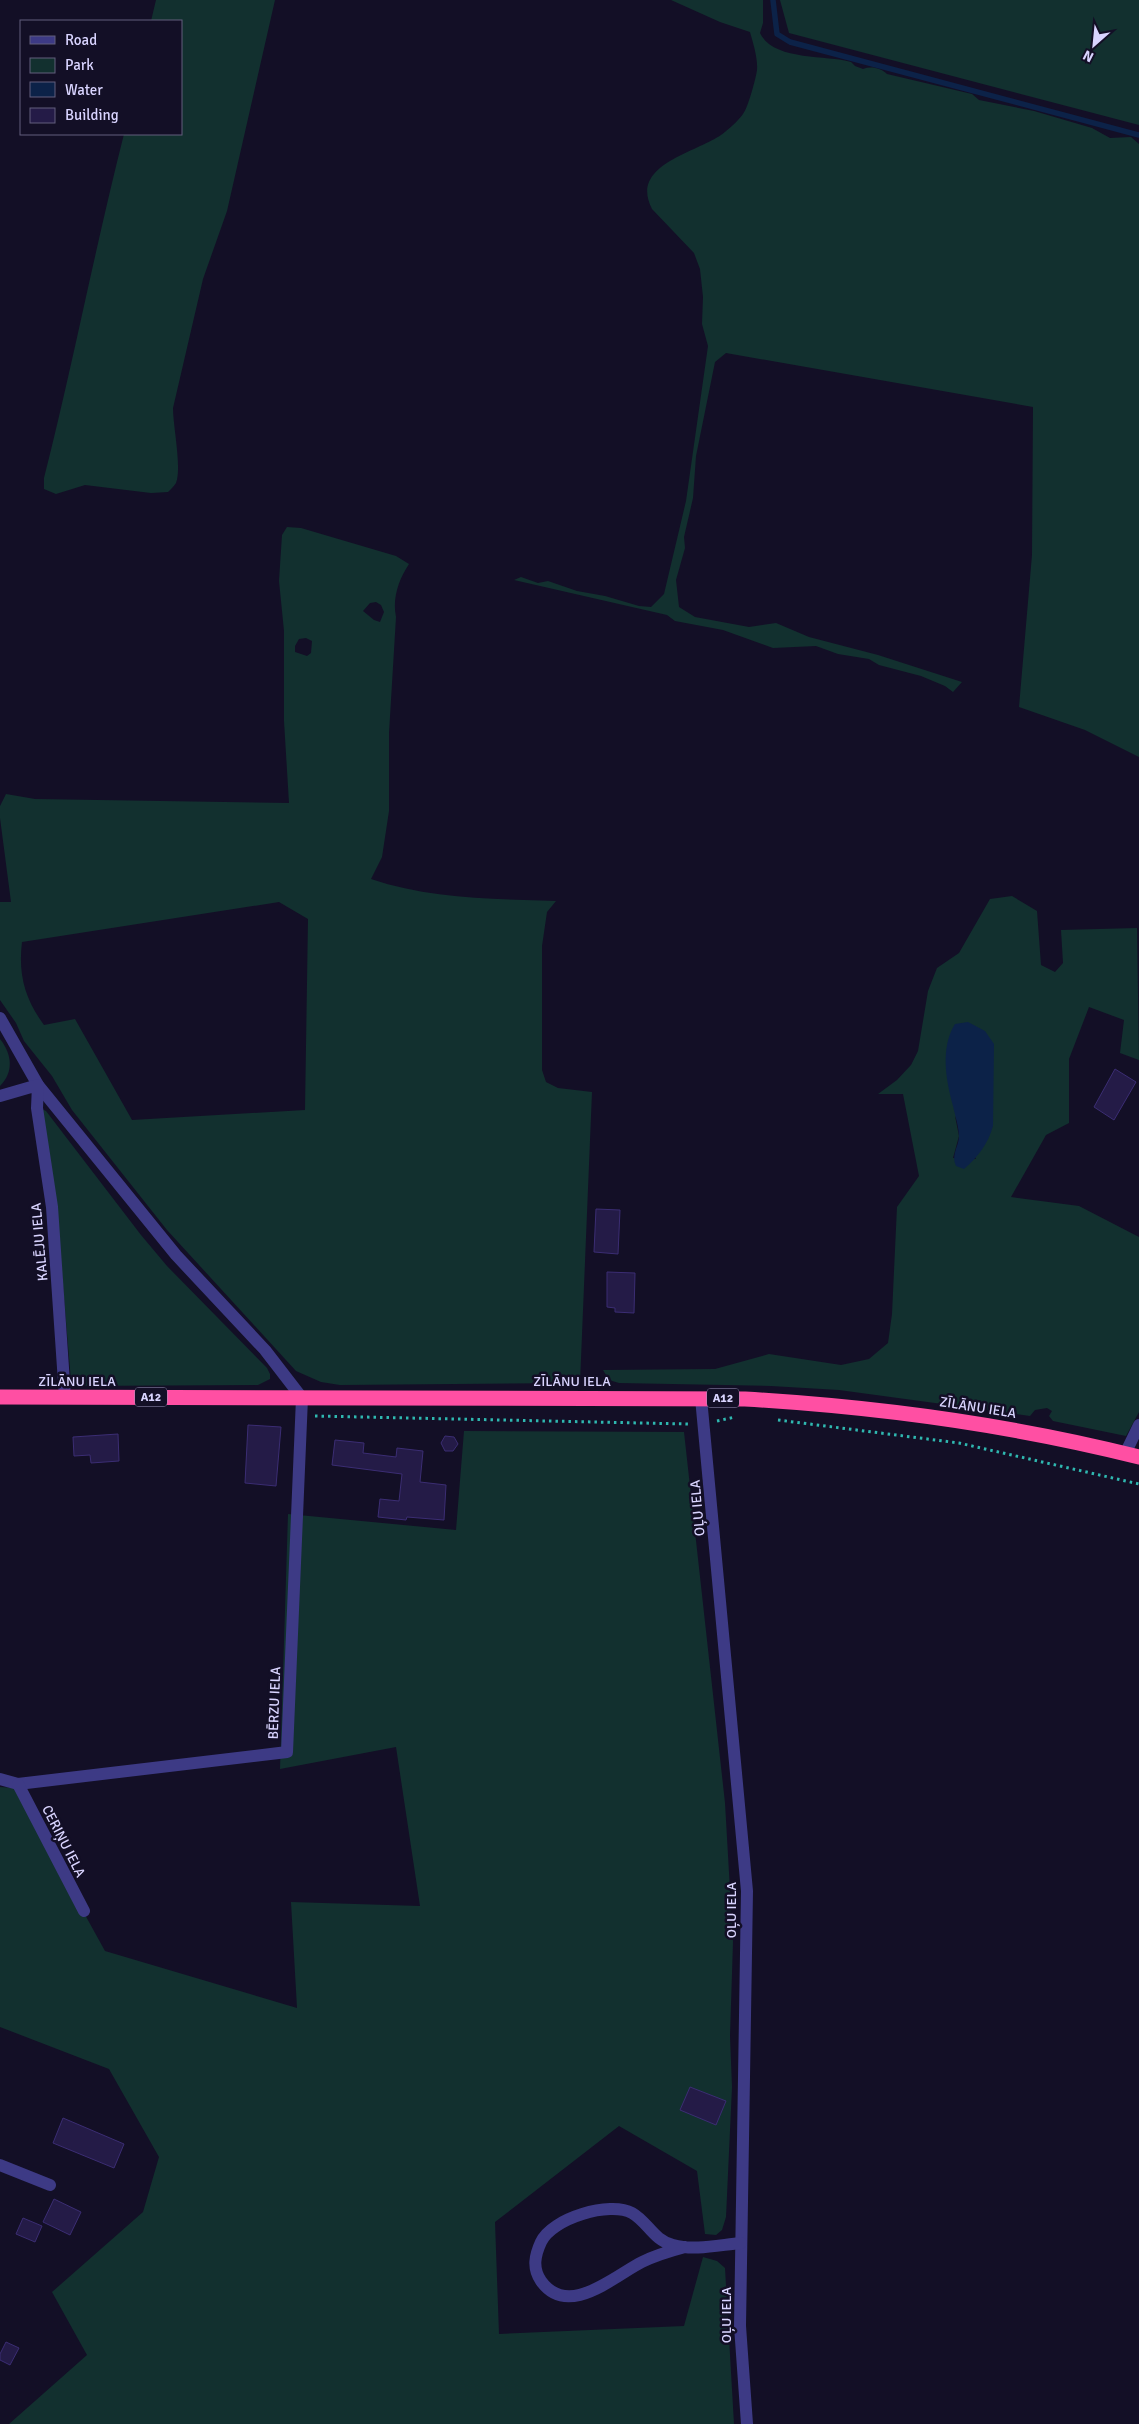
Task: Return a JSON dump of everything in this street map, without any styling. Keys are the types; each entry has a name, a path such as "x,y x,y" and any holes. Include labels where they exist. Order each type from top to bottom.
{"highway":[{"name":"ZĪLĀNU IELA","path":"0,1397 701,1398 834,1404 942,1417 1018,1429 1132,1455"}],"street":[{"path":"0,1018 38,1085 176,1255 227,1312 265,1350 302,1398"},
{"path":"0,1096 38,1085"},
{"name":"KALĒJU IELA","path":"38,1085 37,1108 52,1207 66,1397"},
{"name":"BĒRZU IELA","path":"0,1779 18,1784 286,1752 302,1398"},
{"name":"OĻU IELA","path":"701,1398 747,1891 740,2326 747,2424"},
{"path":"1132,1455 1139,1425"},
{"name":"CERIŅU IELA","path":"18,1784 84,1911"},
{"path":"0,2165 50,2185"},
{"path":"685,2247 660,2240 650,2232 641,2219 632,2213 620,2208 604,2208 571,2219 543,2236 537,2251 535,2264 537,2275 544,2285 557,2293 574,2297 590,2293 654,2256 685,2247 741,2243"}],"path":[{"path":"301,1416 704,1424 742,1415"},
{"path":"771,1419 958,1442 1139,1484"}],"green space":[{"path":"156,0 275,0 227,211 203,279 173,408 178,457 176,483 168,492 151,493 85,485 56,494 44,489 44,478 124,135 182,135 182,20 151,20"},
{"path":"671,0 763,0 763,23 760,33 767,42 788,53 851,62 863,69 876,68 887,74 972,94 979,100 1034,111 1092,128 1110,138 1131,137 1139,144 1139,757 1085,730 1019,707 1032,555 1033,407 726,353 715,362 696,456 693,498 684,537 685,548 676,580 679,607 695,617 749,627 776,623 809,637 878,655 962,682 953,692 945,686 921,676 879,665 869,659 838,654 816,646 773,648 723,630 675,621 667,615 514,580 521,577 538,583 548,581 577,591 605,596 639,606 651,607 664,594 686,501 708,346 702,324 703,297 700,269 694,253 652,209 647,194 649,181 668,162 710,142 738,120 745,111 757,70 750,32 720,22"},
{"path":"780,0 1139,0 1139,125 789,33"},
{"path":"287,527 301,528 396,556 409,564 399,582 395,603 396,617 389,733 389,811 382,857 371,879 416,891 462,897 556,901 547,912 542,946 542,1070 546,1082 558,1088 592,1092 580,1383 340,1385 321,1382 296,1371 167,1230 72,1110 52,1076 24,1041 16,1023 0,1000 0,902 11,902 0,818 0,806 6,794 35,799 289,803 284,721 284,631 279,581 282,535","holes":["376,602 381,605 384,612 380,622 374,620 363,611 370,603","306,638 312,641 311,653 307,656 295,652 295,646 299,639","279,902 308,919 305,1110 132,1120 75,1019 44,1025 37,1015 24,986 21,965 22,942"]},
{"path":"1012,896 1037,911 1041,965 1055,972 1063,963 1061,930 1137,928 1139,1060 1120,1053 1124,1020 1089,1007 1069,1059 1069,1123 1046,1135 1011,1197 1079,1206 1139,1237 1139,1412 1126,1436 1053,1421 1049,1416 1052,1411 1047,1408 1035,1410 1030,1416 839,1390 771,1386 619,1383 609,1380 603,1370 715,1369 769,1354 841,1365 869,1359 888,1343 892,1314 897,1207 919,1176 903,1094 878,1094 897,1080 911,1065 918,1051 928,991 937,968 959,953 990,899","holes":["955,1116 976,1159 953,1158 959,1136"]},
{"path":"0,1039 7,1051 10,1063 8,1075 0,1086"},
{"path":"40,1108 46,1111 167,1266 267,1368 270,1379 258,1385 76,1386 71,1381 56,1202"},
{"path":"464,1431 684,1432 725,1803 733,1942 730,2036 732,2087 726,2217 722,2230 716,2235 705,2234 697,2171 619,2126 495,2222 499,2334 684,2326 703,2257 717,2261 725,2268 734,2424 9,2424 87,2355 52,2292 143,2212 159,2157 109,2069 0,2027 0,1787 15,1788 105,1951 297,2008 291,1902 420,1906 396,1747 280,1769 288,1514 456,1530"}],"water":[{"path":"968,1022 985,1031 994,1044 993,1126 982,1150 964,1169 956,1166 955,1162 954,1155 959,1133 948,1086 946,1054 950,1033 955,1024"}],"building":[{"path":"1115,1069 1136,1082 1114,1120 1094,1107"},
{"path":"596,1209 620,1210 618,1254 594,1252"},
{"path":"607,1272 635,1273 634,1313 615,1312 615,1308 607,1307"},
{"path":"248,1425 281,1427 276,1486 245,1483"},
{"path":"118,1434 119,1461 91,1463 90,1455 74,1456 73,1437"},
{"path":"445,1436 454,1437 458,1444 453,1451 445,1451 441,1443"},
{"path":"335,1440 364,1443 363,1453 396,1457 397,1448 423,1451 420,1482 446,1485 444,1520 407,1517 406,1520 378,1517 380,1499 399,1501 402,1474 332,1465"},
{"path":"690,2087 726,2101 716,2125 680,2110"},
{"path":"63,2118 124,2144 114,2168 53,2143"},
{"path":"54,2199 81,2212 70,2235 43,2222"},
{"path":"23,2218 42,2226 35,2242 16,2234"},
{"path":"6,2342 19,2348 10,2365 0,2360 0,2354"}],"waterway":[{"path":"773,0 777,34 790,42 1139,135"}]}
